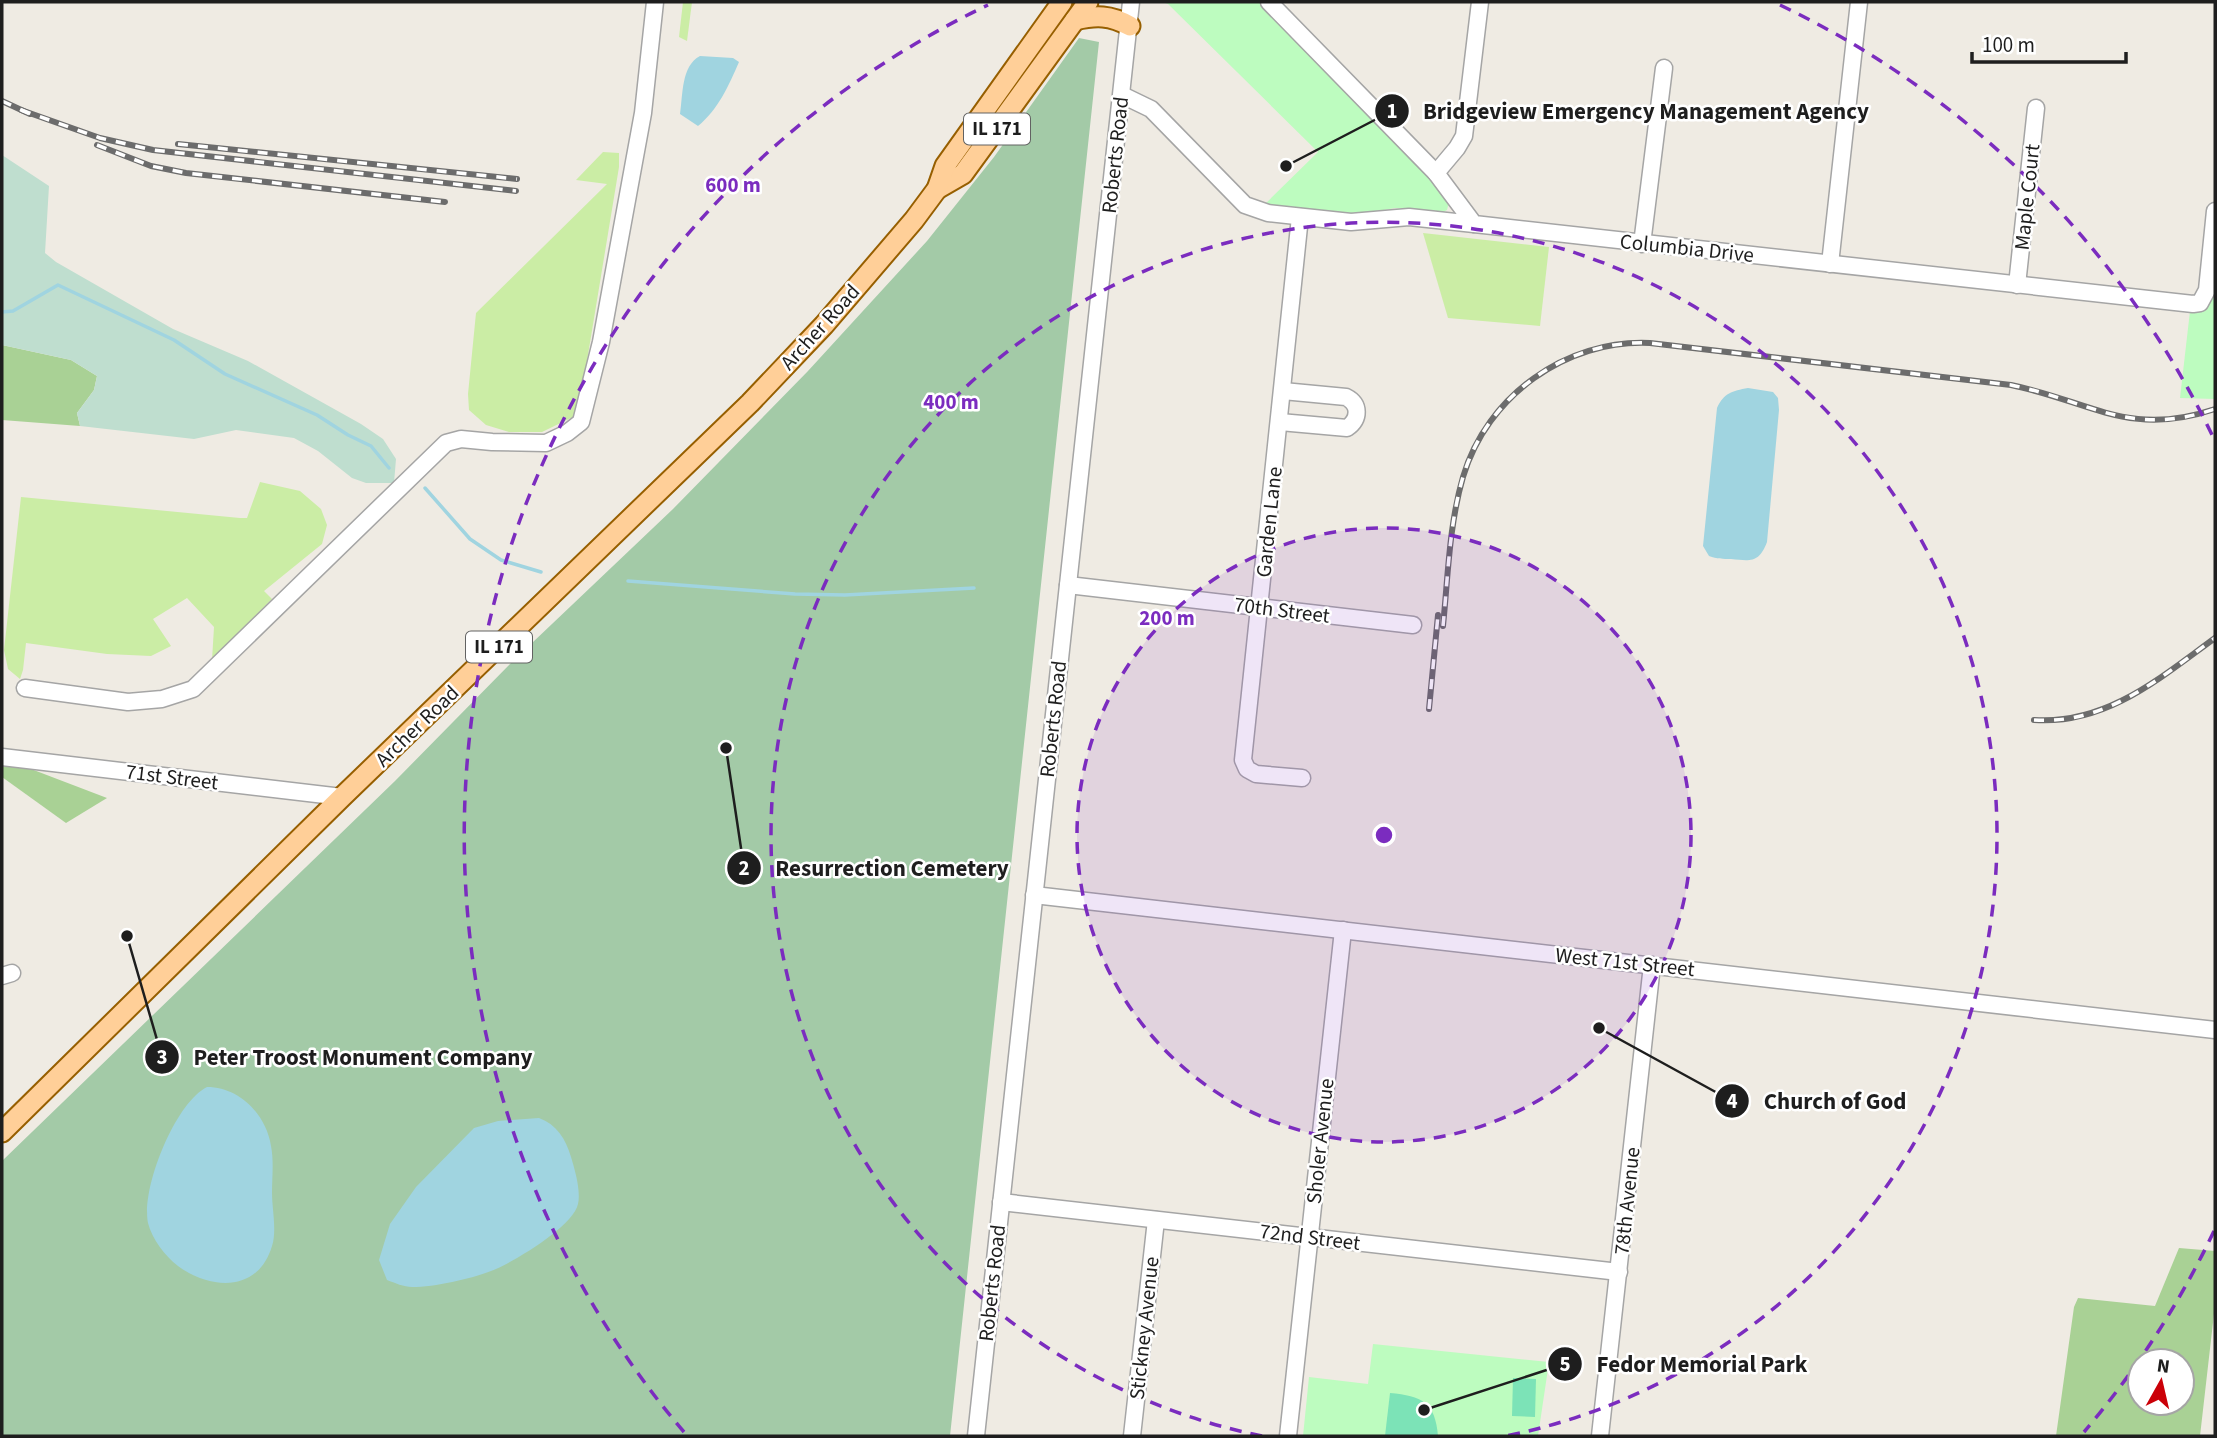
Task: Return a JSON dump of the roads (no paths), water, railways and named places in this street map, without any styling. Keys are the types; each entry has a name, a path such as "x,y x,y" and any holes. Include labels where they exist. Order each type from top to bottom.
{"main road":[{"name":"Archer Road","path":"2,1132 342,797 750,403 833,314 914,220 937,189 945,166 980,121 1062,2"},
{"name":"Archer Road","path":"937,189 963,174 1088,2"},
{"path":"1075,20 1094,15 1106,16 1130,26"}],"street":[{"path":"25,688 128,702 162,699 193,689 446,443 461,439 546,443 567,433 580,422 601,342 640,125 655,2"},
{"name":"Roberts Road","path":"976,1436 1132,2"},
{"path":"1269,2 1436,173 1474,224"},
{"path":"1436,173 1457,149 1464,136 1480,2"},
{"path":"1830,264 1859,2"},
{"path":"1642,244 1664,68"},
{"path":"1122,95 1151,109 1245,205 1269,213 1300,217 1364,222 1409,216 1474,224"},
{"name":"Maple Court","path":"2017,285 2036,108"},
{"name":"Columbia Drive","path":"1474,224 2182,304 2200,303 2207,290 2215,211"},
{"name":"Garden Lane","path":"1300,217 1243,760 1247,769 1256,774 1302,778"},
{"path":"1280,422 1347,428 1357,417 1354,401 1346,397 1283,391"},
{"name":"70th Street","path":"1068,585 1413,625"},
{"name":"71st Street","path":"2,757 342,797"},
{"name":"West 71st Street","path":"1034,895 2215,1030"},
{"name":"Sholer Avenue","path":"1288,1436 1343,930"},
{"name":"78th Avenue","path":"1600,1436 1653,965"},
{"name":"72nd Street","path":"1001,1202 1619,1272"},
{"name":"Stickney Avenue","path":"1132,1436 1156,1220"}],"water":[{"path":"700,56 733,58 739,62 717,105 698,126 680,114 686,74"},
{"path":"1748,388 1773,392 1778,398 1767,542 1761,554 1754,559 1717,558 1709,556 1703,546 1717,408 1729,394"},
{"path":"207,1087 230,1092 249,1104 263,1123 272,1152 272,1246 256,1272 232,1283 205,1280 178,1266 160,1247 148,1223 150,1189 163,1148 183,1110"},
{"path":"539,1118 555,1128 563,1138 576,1174 578,1204 565,1223 526,1252 483,1274 421,1287 387,1280 379,1260 390,1224 416,1187 474,1128 498,1121"}],"waterway":[{"path":"2,312 13,311 58,285 174,340 225,374 317,415 371,446 389,468"},
{"path":"425,488 470,539 501,560 541,572"},
{"path":"628,581 795,594 845,595 974,588"}],"railway":[{"path":"2,101 30,114"},
{"path":"21,110 100,138 153,150 516,191"},
{"path":"178,144 517,179"},
{"path":"97,145 151,166 186,173 445,202"},
{"path":"1443,626 1458,495 1474,448 1491,421 1511,398 1534,378 1560,362 1589,351 1619,344 1650,343 2011,385 2110,414 2133,418 2158,420 2185,417 2215,409"},
{"path":"1429,709 1438,615"},
{"path":"2034,720 2060,720 2108,707 2153,683 2215,638"}],"place":[{"name":"Bridgeview Emergency Management Agency","path":"1286,166"},
{"name":"Resurrection Cemetery","path":"726,748"},
{"name":"Peter Troost Monument Company","path":"127,936"},
{"name":"Church of God","path":"1599,1028"},
{"name":"Fedor Memorial Park","path":"1424,1410"}]}
